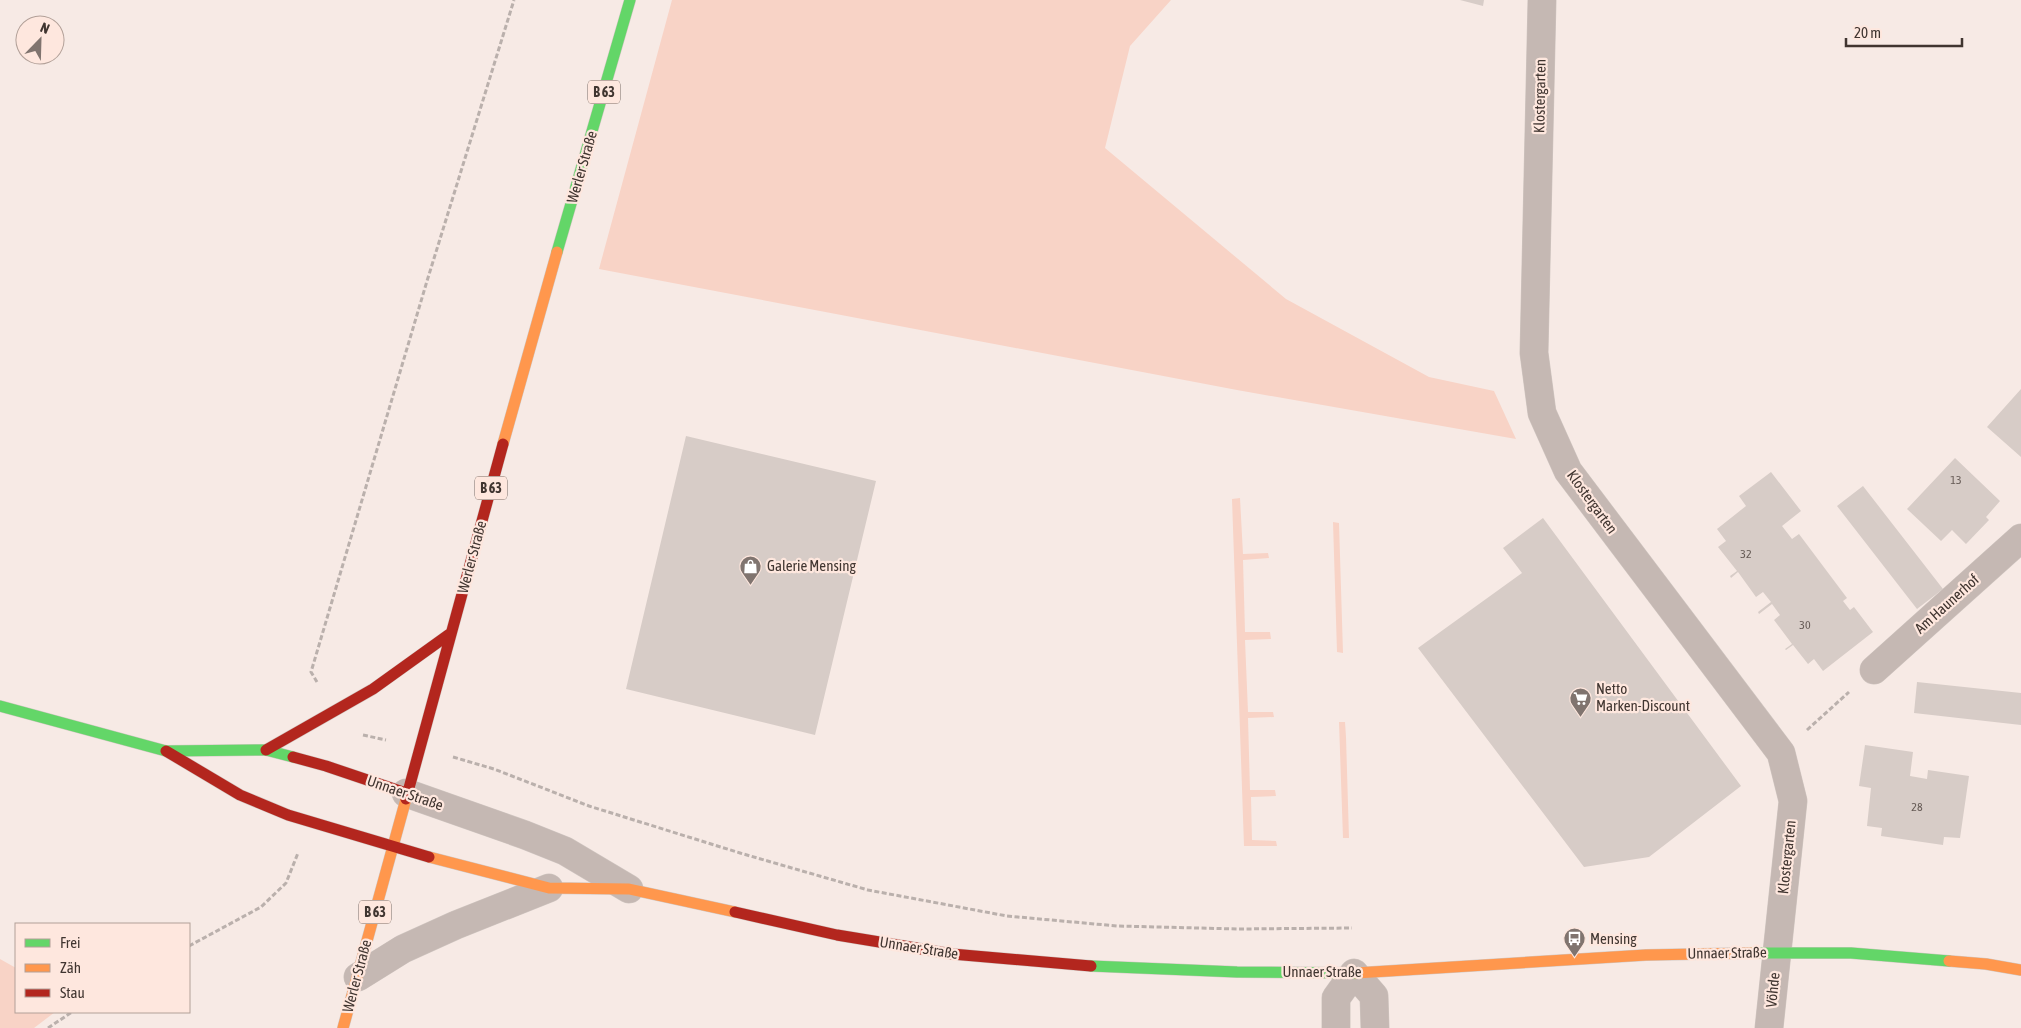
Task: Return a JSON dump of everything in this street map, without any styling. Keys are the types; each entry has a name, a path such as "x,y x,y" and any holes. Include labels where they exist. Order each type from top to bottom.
{"main road":[{"name":"Werler Straße","path":"343,1028 531,342 630,0"},
{"path":"266,750 374,689 451,633"},
{"name":"Unnaer Straße","path":"0,706 166,751 266,750 326,766 406,793"},
{"name":"Unnaer Straße","path":"166,751 240,796 288,815 392,847 549,888 630,889 837,935 952,954 1107,967 1237,972 1354,973 1574,958 1777,952 1851,953 1986,964 2021,970"}],"street":[{"name":"Klostergarten","path":"1542,0 1534,353 1542,413 1568,471 1781,753 1793,800 1777,952"},
{"name":"Am Haunerhof","path":"1874,670 2021,538"},
{"name":"Unnaer Straße","path":"406,793 565,851 630,889"},
{"name":"Unnaer Straße","path":"358,977 402,949 549,888"},
{"name":"Vöhde","path":"1769,1028 1777,952"},
{"path":"1336,1028 1336,998 1354,973 1374,996 1374,1028"}],"path":[{"path":"333,712 311,672 427,281 514,0"},
{"path":"1781,753 1874,670"},
{"path":"360,734 419,747 494,769 608,812 749,856 877,892 1007,916 1117,926 1239,929 1352,928"},
{"path":"48,1028 70,1013"}],"shaded area":[{"path":"672,0 1171,0 1130,46 1105,148 1286,299 1429,377 1494,391 1516,439 1237,390 599,269"},
{"path":"1240,498 1243,554 1268,553 1269,558 1243,560 1245,632 1270,632 1271,639 1245,640 1248,712 1273,712 1274,717 1248,718 1250,790 1275,790 1276,796 1251,797 1252,840 1276,841 1277,846 1244,846 1232,499"},
{"path":"1333,522 1339,523 1343,653 1337,652"},
{"path":"1339,722 1345,722 1349,838 1343,838"},
{"path":"0,959 15,967 15,1013 54,1013 34,1028 0,1028"}],"building":[{"path":"1460,0 1484,0 1483,6"},
{"path":"2021,389 2021,457 1987,427"},
{"name":"Galerie Mensing","path":"686,436 876,481 815,735 626,689"},
{"path":"1955,458 2000,501 1986,517 1989,520 1966,544 1952,530 1941,541 1907,509"},
{"path":"1771,472 1801,511 1782,526 1792,539 1799,534 1847,598 1843,601 1850,610 1854,607 1873,632 1823,671 1814,659 1808,664 1793,645 1785,649 1792,644 1774,620 1780,615 1772,604 1759,614 1758,612 1771,602 1763,592 1756,597 1738,572 1731,578 1730,576 1737,571 1718,547 1726,541 1717,529 1746,506 1739,496"},
{"path":"1863,486 1943,589 1917,609 1837,506"},
{"name":"Netto Marken-Discount","path":"1543,518 1741,786 1649,857 1584,867 1418,648 1522,573 1503,548"},
{"path":"1917,682 2021,693 2021,725 1914,713"},
{"path":"1865,745 1913,752 1910,776 1927,779 1928,770 1969,776 1960,838 1944,837 1943,845 1881,836 1882,828 1867,826 1871,788 1859,786"}],"traffic: fast":[{"path":"557,252 630,0"},
{"path":"0,706 166,751 266,750 293,757"},
{"path":"1752,953 1851,953 1949,961"},
{"path":"1091,966 1237,972 1356,973"}],"traffic: slow":[{"path":"503,444 557,252"},
{"path":"343,1028 406,799"},
{"path":"429,857 549,888 629,889 735,912"},
{"path":"1356,973 1646,955 1752,953"},
{"path":"1949,961 1986,964 2021,970"}],"traffic: jam":[{"path":"406,799 503,444"},
{"path":"266,750 373,689 451,633"},
{"path":"166,751 240,795 288,815 429,857"},
{"path":"293,757 406,793"},
{"path":"735,912 837,935 952,954 1091,966"}],"place":[{"name":"Galerie Mensing","path":"751,585"},
{"name":"Netto Marken-Discount","path":"1580,717"},
{"name":"Mensing","path":"1574,958"}]}
